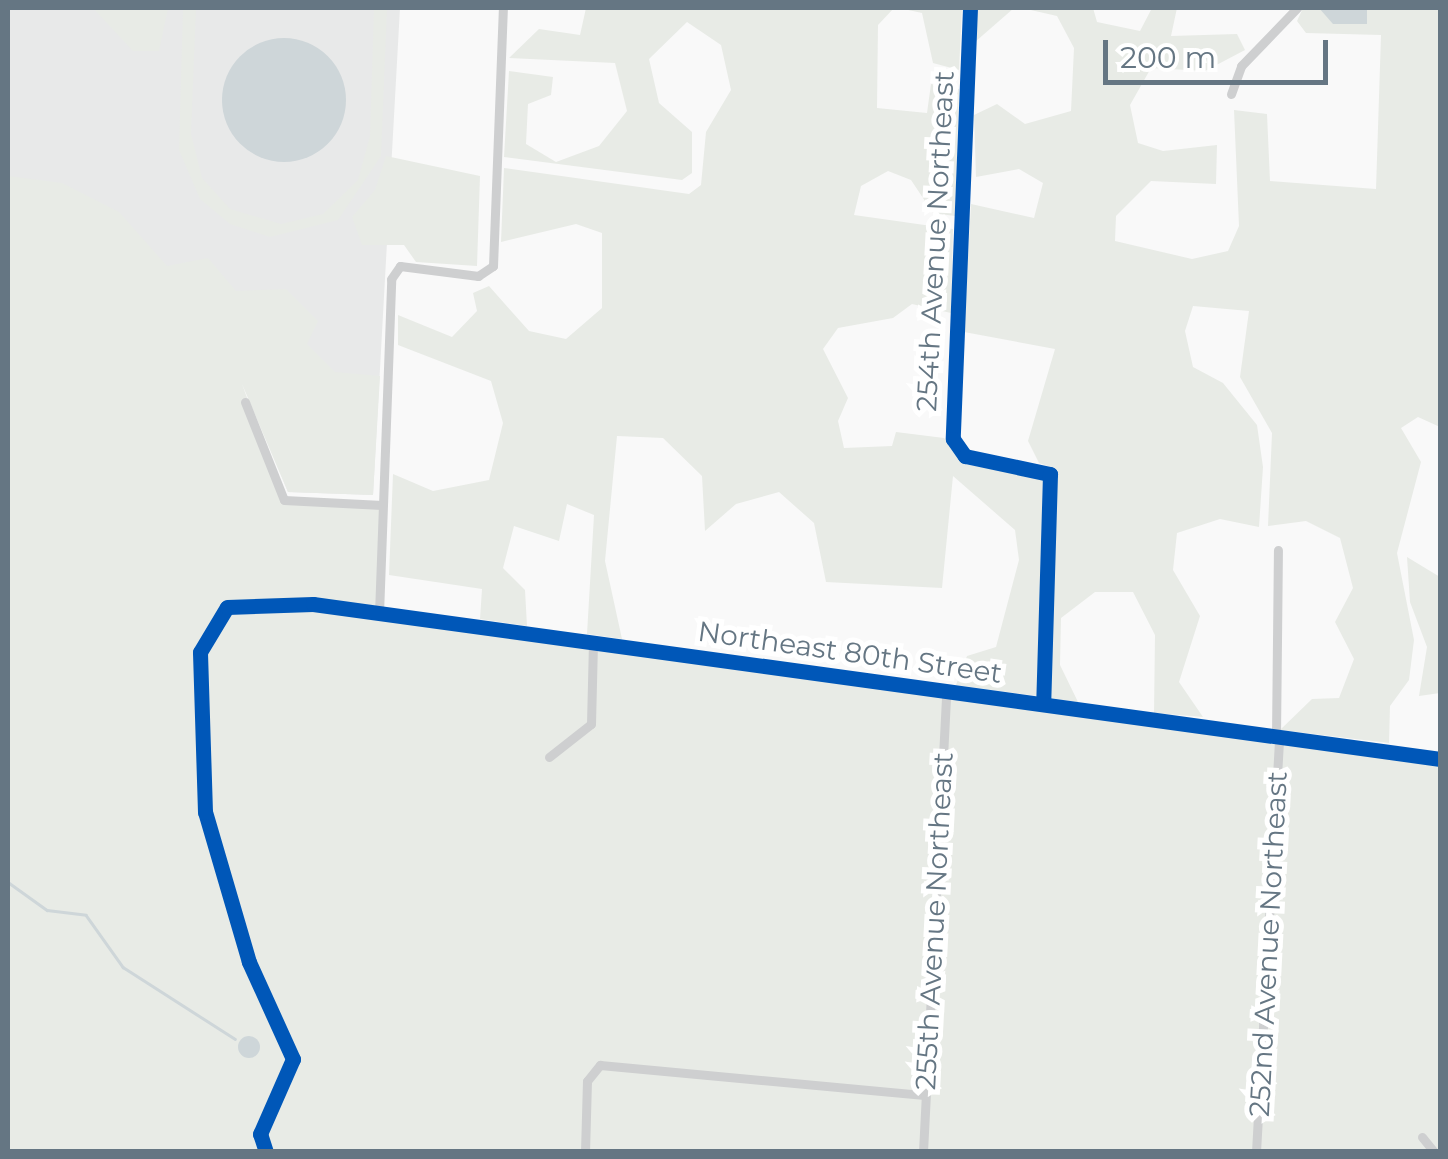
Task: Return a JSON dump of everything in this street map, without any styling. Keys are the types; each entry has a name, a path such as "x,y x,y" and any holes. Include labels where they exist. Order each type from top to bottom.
{"street":[{"path":"378,614 391,279 400,266 486,274 503,8"},
{"name":"254th Avenue Northeast","path":"970,8 953,439 964,456 1050,474 1044,704"},
{"path":"1231,94 1242,66 1297,8"},
{"path":"244,402 284,500 382,504"},
{"name":"252nd Avenue Northeast","path":"1256,1152 1277,736 1278,550"},
{"name":"Northeast 80th Street","path":"266,1152 260,1134 293,1059 221,879 205,812 196,689 200,652 226,607 312,604 1440,759"},
{"path":"550,758 590,724 593,643"},
{"name":"255th Avenue Northeast","path":"923,1152 946,690"},
{"path":"584,1152 590,1071 925,1095"},
{"path":"1422,1138 1434,1152"}],"shaded area":[{"path":"8,8 400,8 373,495 288,492 241,378 8,176"},
{"path":"93,8 168,8 159,51 133,51"},
{"path":"183,8 196,8 191,134 202,178 230,209 281,224 323,214 358,180 370,136 374,8 387,8 381,156 338,220 270,237 230,224 200,199 179,150"},
{"path":"586,8 894,8 878,25 877,108 927,113 931,84 959,89 955,216 933,213 911,180 888,171 861,186 854,215 953,229 951,313 912,304 893,318 838,328 823,349 848,398 838,421 844,448 892,446 896,432 944,438 964,464 1043,478 1037,696 956,685 967,656 996,647 1019,560 1015,530 953,476 942,588 826,582 814,523 779,492 736,504 705,531 702,476 663,438 617,436 605,561 622,639 587,634 594,515 567,504 559,541 514,526 503,568 525,590 527,626 480,619 482,589 389,575 393,474 433,491 489,480 503,423 491,381 398,345 398,315 452,337 477,311 473,293 489,286 529,331 566,339 602,308 602,233 576,224 501,242 504,168 689,194 701,185 706,132 731,90 721,45 687,22 649,59 659,103 692,132 692,173 682,180 504,157 509,71 553,77 551,95 528,104 526,144 556,162 599,146 627,111 615,63 509,58 539,29 580,35"},
{"path":"899,8 962,8 959,70 933,63 922,13"},
{"path":"977,8 1014,8 975,42"},
{"path":"1022,8 1093,8 1097,22 1140,31 1152,8 1177,8 1171,36 1237,34 1245,50 1205,71 1151,68 1130,105 1138,143 1163,151 1217,145 1216,184 1151,181 1116,216 1115,241 1192,259 1228,251 1239,226 1234,110 1267,114 1270,181 1376,189 1381,35 1306,33 1297,21 1303,8 1440,8 1440,427 1418,417 1401,428 1421,462 1397,553 1414,640 1409,680 1390,706 1389,743 1280,730 1312,699 1339,698 1354,659 1335,622 1353,588 1340,538 1306,521 1268,526 1272,433 1240,377 1249,311 1193,306 1185,331 1193,367 1223,383 1257,425 1263,467 1259,527 1220,519 1177,533 1173,570 1200,616 1179,682 1203,717 1154,713 1155,635 1133,592 1095,592 1061,618 1060,665 1078,702 1049,698 1056,469 1039,463 1028,441 1055,349 964,332 971,204 1034,218 1043,183 1019,169 976,177 974,115 997,104 1025,124 1071,111 1074,48 1057,16"},
{"path":"1319,8 1367,8 1367,24 1333,24"},
{"path":"284,38 308,43 328,56 341,76 346,100 341,124 328,144 308,157 284,162 260,157 240,144 227,124 222,100 227,76 240,56 260,43"},
{"path":"386,156 480,176 477,266 416,262 404,245 362,245 352,217 375,190"},
{"path":"8,176 62,183 119,212 167,266 208,258 236,291 286,289 318,321 307,344 335,372 380,376 373,495 288,492 242,384 284,499 382,505 379,614 1440,759 1440,1151 8,1151"},
{"path":"1407,557 1440,577 1440,693 1419,696 1427,647 1410,602"},
{"path":"249,1036 257,1039 257,1055 249,1058 241,1055 238,1047 241,1039"}],"waterway":[{"path":"8,882 47,910 86,915 123,967 235,1039"}],"cycle path":[{"path":"970,8 953,439 965,456 1050,474 1043,704"},
{"path":"266,1152 260,1134 293,1059 249,962 205,812 200,652 227,607 313,604 1440,759"}]}
